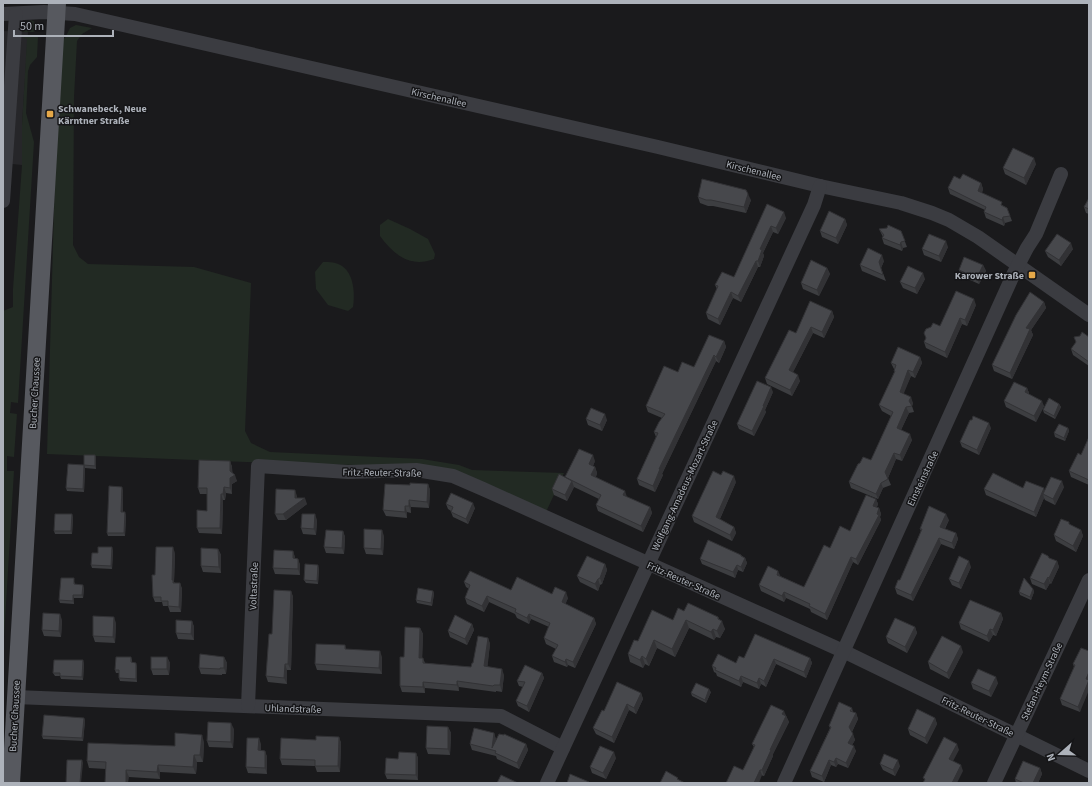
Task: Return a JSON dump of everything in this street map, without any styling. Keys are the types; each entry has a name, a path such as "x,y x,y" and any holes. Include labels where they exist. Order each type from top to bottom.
{"main road":[{"name":"Bucher Chaussee","path":"11,783 57,8"}],"street":[{"name":"Kirschenallee","path":"9,14 44,12 57,8 75,14 651,145 820,186"},
{"path":"3,201 14,40 9,14"},
{"name":"Einsteinstraße","path":"784,783 1018,266 1036,234 1061,174"},
{"path":"820,186 901,203 949,220 978,237 1089,315"},
{"name":"Wolfgang-Amadeus-Mozart-Straße","path":"547,783 814,205 820,186"},
{"name":"Fritz-Reuter-Straße","path":"258,466 348,472 416,470 454,476 843,651 1089,771"},
{"name":"Voltastraße","path":"248,706 258,466"},
{"name":"Stefan-Heym-Straße","path":"994,783 1089,580"},
{"name":"Uhlandstraße","path":"15,697 501,716 563,748"}],"shaded area":[{"path":"31,20 35,22 35,32 21,32 21,24"},
{"path":"76,25 92,28 82,34 77,41 74,97 73,245 79,257 88,264 194,267 251,283 245,431 251,443 270,452 422,459 459,465 472,470 564,473 546,512 432,467 246,462 47,454 57,105 61,39 65,38 70,28"},
{"path":"3,31 28,32 22,125 22,165 3,163"},
{"path":"20,36 38,37 37,57 30,65 28,71 26,113 34,142 18,403 11,402 10,413 17,414 14,457 7,456 7,471 14,471 3,654 3,311 13,307 22,165 22,125 27,39"},
{"path":"388,219 428,239 435,254 434,259 417,262 410,261 403,258 391,249 380,236 380,225"},
{"path":"323,262 333,262 340,265 349,274 353,285 354,296 353,307 348,311 328,305 316,289 315,272"}],"building":[{"path":"1013,148 1034,158 1024,178 1003,168"},
{"path":"963,174 981,183 978,191 1002,202 1001,205 1007,208 1010,216 1003,217 1002,220 984,212 986,207 948,188 954,176 960,179"},
{"path":"702,179 746,190 748,194 744,207 706,200 698,197"},
{"path":"1089,198 1089,209 1084,207"},
{"path":"767,204 784,212 776,228 771,226 760,249 762,250 758,261 756,261 738,296 731,292 718,319 706,313 718,286 715,285 722,272 734,277"},
{"path":"829,211 845,219 836,238 820,231"},
{"path":"888,225 901,231 905,241 901,242 900,245 882,238 884,235 879,229 887,228"},
{"path":"929,234 946,241 939,256 922,249"},
{"path":"1057,234 1071,243 1059,260 1045,251"},
{"path":"868,248 882,255 879,262 883,275 860,265"},
{"path":"964,257 983,265 977,278 959,270"},
{"path":"811,260 827,268 817,290 801,283"},
{"path":"908,266 923,273 915,288 900,282"},
{"path":"956,291 974,299 965,320 960,318 945,352 924,342 926,338 924,333 933,323 940,326"},
{"path":"1030,292 1044,302 1026,328 1030,329 1010,373 992,365 1016,315"},
{"path":"810,301 832,311 822,332 811,327 789,370 798,375 790,390 765,378 789,330 796,333"},
{"path":"1082,332 1089,337 1089,362 1071,349 1076,342 1074,337 1080,336"},
{"path":"709,335 724,341 716,357 714,355 659,469 653,486 637,479 658,433 654,432 665,414 646,406 664,366 678,372 682,362 694,367"},
{"path":"898,347 920,357 913,372 908,370 900,392 911,397 909,401 912,406 906,407 897,428 910,434 900,455 894,453 885,472 888,479 881,483 876,494 849,482 863,457 871,460 893,412 879,405 895,371 896,365 891,363"},
{"path":"757,381 771,387 752,431 737,424"},
{"path":"1014,382 1027,388 1025,392 1042,401 1034,416 1004,401"},
{"path":"1049,398 1059,404 1054,416 1043,410"},
{"path":"591,408 605,414 600,425 586,419"},
{"path":"973,416 989,423 977,450 960,442"},
{"path":"1059,424 1068,428 1064,438 1054,433"},
{"path":"1089,437 1089,480 1069,471 1078,453 1081,455"},
{"path":"579,449 593,455 589,464 595,467 591,475 625,491 623,495 650,507 641,526 596,505 601,495 565,477"},
{"path":"84,455 95,455 95,466 84,465"},
{"path":"199,460 230,461 230,471 235,475 230,478 230,488 224,487 223,494 221,494 220,528 197,528 197,510 207,511 207,488 198,488"},
{"path":"68,464 84,465 83,489 66,488"},
{"path":"713,471 721,475 723,471 734,476 716,517 734,527 730,535 692,516"},
{"path":"993,473 1023,488 1026,481 1044,488 1034,512 984,489"},
{"path":"559,474 572,481 565,495 552,489"},
{"path":"1051,477 1062,481 1053,499 1043,494"},
{"path":"410,483 428,484 427,502 409,500 409,506 405,506 405,512 383,510 385,484 410,485"},
{"path":"109,486 122,487 121,512 125,512 124,533 107,533"},
{"path":"276,489 295,490 295,498 305,498 283,514 275,514"},
{"path":"451,493 473,503 466,519 451,512 453,507 446,504"},
{"path":"866,495 876,499 873,506 879,508 877,514 879,515 856,559 851,557 825,614 809,606 810,604 784,592 782,596 759,585 768,566 778,571 777,575 804,587 824,545 830,548 840,526 850,531"},
{"path":"929,506 946,514 940,527 956,533 952,543 939,538 911,595 895,588 898,580 900,580 922,529 920,529"},
{"path":"55,514 72,514 71,531 54,531"},
{"path":"302,514 315,514 314,529 301,528"},
{"path":"1061,519 1069,522 1069,524 1081,530 1073,546 1054,535"},
{"path":"364,529 382,530 381,549 364,548"},
{"path":"326,530 343,531 342,548 324,547"},
{"path":"708,540 745,558 741,567 737,565 733,572 700,559"},
{"path":"98,547 112,547 111,566 91,565 92,553 98,553"},
{"path":"156,547 173,547 172,580 173,583 180,583 179,607 168,606 168,601 161,601 161,597 153,597 152,575 155,575"},
{"path":"201,548 218,549 219,567 201,566"},
{"path":"274,550 293,551 293,558 298,559 298,569 273,568"},
{"path":"1042,553 1057,561 1049,578 1048,577 1044,584 1030,578"},
{"path":"587,556 605,564 600,578 595,584 577,576"},
{"path":"959,556 969,561 959,583 949,579"},
{"path":"305,564 318,565 317,581 304,580"},
{"path":"470,571 511,590 517,577 552,594 555,587 566,592 562,602 594,618 573,662 566,659 565,662 552,656 558,645 544,638 550,623 529,614 527,618 515,612 516,609 487,596 482,606 465,598 470,585 464,582"},
{"path":"61,578 74,578 74,584 83,585 82,595 73,595 73,601 59,600"},
{"path":"1024,578 1033,589 1030,597 1019,592"},
{"path":"418,588 433,591 431,603 416,600"},
{"path":"274,590 291,591 288,664 285,664 284,678 266,676 269,634 272,634"},
{"path":"970,600 1001,613 993,630 990,629 987,636 959,623"},
{"path":"688,603 718,617 718,619 722,621 717,631 713,629 711,632 686,620 672,649 654,640 646,659 642,656 640,660 628,654 634,640 638,641 652,610 673,620 678,608 684,611"},
{"path":"43,613 60,614 59,631 42,630"},
{"path":"455,615 472,624 465,639 448,631"},
{"path":"93,616 114,617 113,637 93,636"},
{"path":"895,618 915,627 905,647 886,637"},
{"path":"176,620 192,621 191,634 176,633"},
{"path":"405,627 420,628 419,658 423,658 423,663 471,667 478,636 488,638 484,666 502,669 500,685 493,686 457,681 457,685 423,682 423,687 400,686 400,657 404,657"},
{"path":"755,634 810,658 804,672 774,659 764,681 759,678 757,683 741,676 739,681 715,670 716,668 712,666 718,654 736,663 739,656 744,658"},
{"path":"942,636 961,646 947,673 928,662"},
{"path":"316,644 345,645 345,649 380,651 379,668 315,664"},
{"path":"1081,648 1089,651 1089,672 1086,679 1089,680 1078,707 1060,699 1075,665 1073,664"},
{"path":"200,654 224,657 224,668 199,668"},
{"path":"116,657 131,657 131,662 136,663 136,679 119,678 119,670 115,670"},
{"path":"151,657 167,657 167,669 151,669"},
{"path":"54,660 83,660 82,677 60,676 60,673 53,673"},
{"path":"525,665 542,673 527,706 516,701 525,682 517,681"},
{"path":"978,669 996,677 989,691 971,683"},
{"path":"617,682 641,693 634,708 627,704 612,737 593,728 602,710 604,711"},
{"path":"696,683 709,689 705,700 691,693"},
{"path":"839,702 852,708 850,711 856,713 849,727 853,734 848,743 854,746 846,763 836,758 834,762 829,760 822,776 810,771 831,727 829,726"},
{"path":"771,705 784,711 782,714 786,716 762,770 760,770 754,783 726,783 734,766 743,770 755,745 752,744"},
{"path":"917,709 935,718 925,738 908,729"},
{"path":"44,715 84,718 82,738 42,736"},
{"path":"208,722 231,723 231,742 207,741"},
{"path":"427,726 448,727 448,749 426,748"},
{"path":"474,728 494,733 492,748 499,734 504,734 526,744 517,763 495,753 496,751 470,744"},
{"path":"175,733 202,735 200,755 194,755 193,767 158,765 157,772 126,770 126,783 105,783 106,762 87,761 88,743 175,746"},
{"path":"316,736 339,737 338,766 315,766 315,760 280,759 281,738 316,740"},
{"path":"944,737 957,744 949,759 961,765 952,783 923,783 925,779 923,778"},
{"path":"247,738 259,738 258,750 265,751 265,768 246,767"},
{"path":"600,746 614,752 603,773 590,767"},
{"path":"399,752 416,753 416,775 385,774 386,758 398,759"},
{"path":"884,754 898,760 893,770 880,764"},
{"path":"67,760 82,760 80,783 66,783"},
{"path":"1023,761 1040,768 1033,783 1024,783 1015,779"},
{"path":"666,771 678,778 677,779 685,783 660,783"},
{"path":"570,774 589,782 589,783 567,783"},
{"path":"501,775 518,783 497,783"}],"place":[{"name":"Schwanebeck, Neue Kärntner Straße","path":"50,114"},
{"name":"Karower Straße","path":"1032,275"}]}
